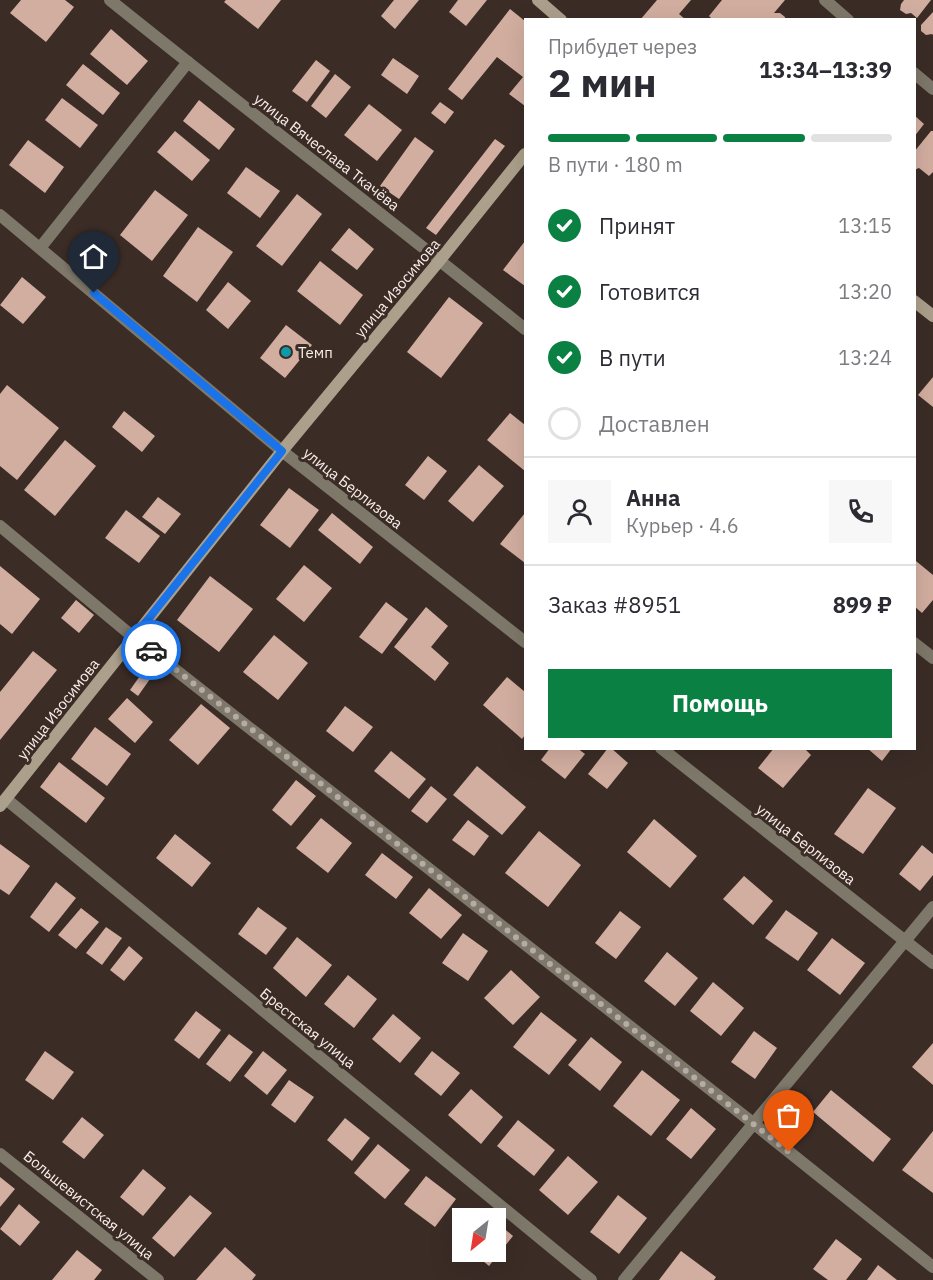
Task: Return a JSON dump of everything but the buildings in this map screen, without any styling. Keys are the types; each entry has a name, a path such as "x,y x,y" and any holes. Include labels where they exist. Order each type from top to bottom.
{"street":[{"name":"улица Вячеслава Ткачёва","path":"110,0 524,328"},
{"path":"538,0 559,18"},
{"path":"825,0 846,18"},
{"path":"40,248 188,62"},
{"path":"916,75 933,89"},
{"name":"улица Изосимова","path":"3,803 282,451 524,155"},
{"name":"улица Берлизова","path":"0,215 282,451 524,641"},
{"path":"916,303 933,316"},
{"path":"0,526 126,631 933,1267"},
{"path":"916,645 933,658"},
{"name":"улица Берлизова","path":"664,750 933,963"},
{"name":"Брестская улица","path":"3,803 591,1280"},
{"path":"624,1280 933,906"},
{"name":"Большевистская улица","path":"0,1154 158,1280"}],"way so far":[{"path":"151,650 789,1152"}],"place":[{"name":"Темп","path":"286,352"}],"route":[{"path":"94,293 282,451 134,637 151,650"}]}
